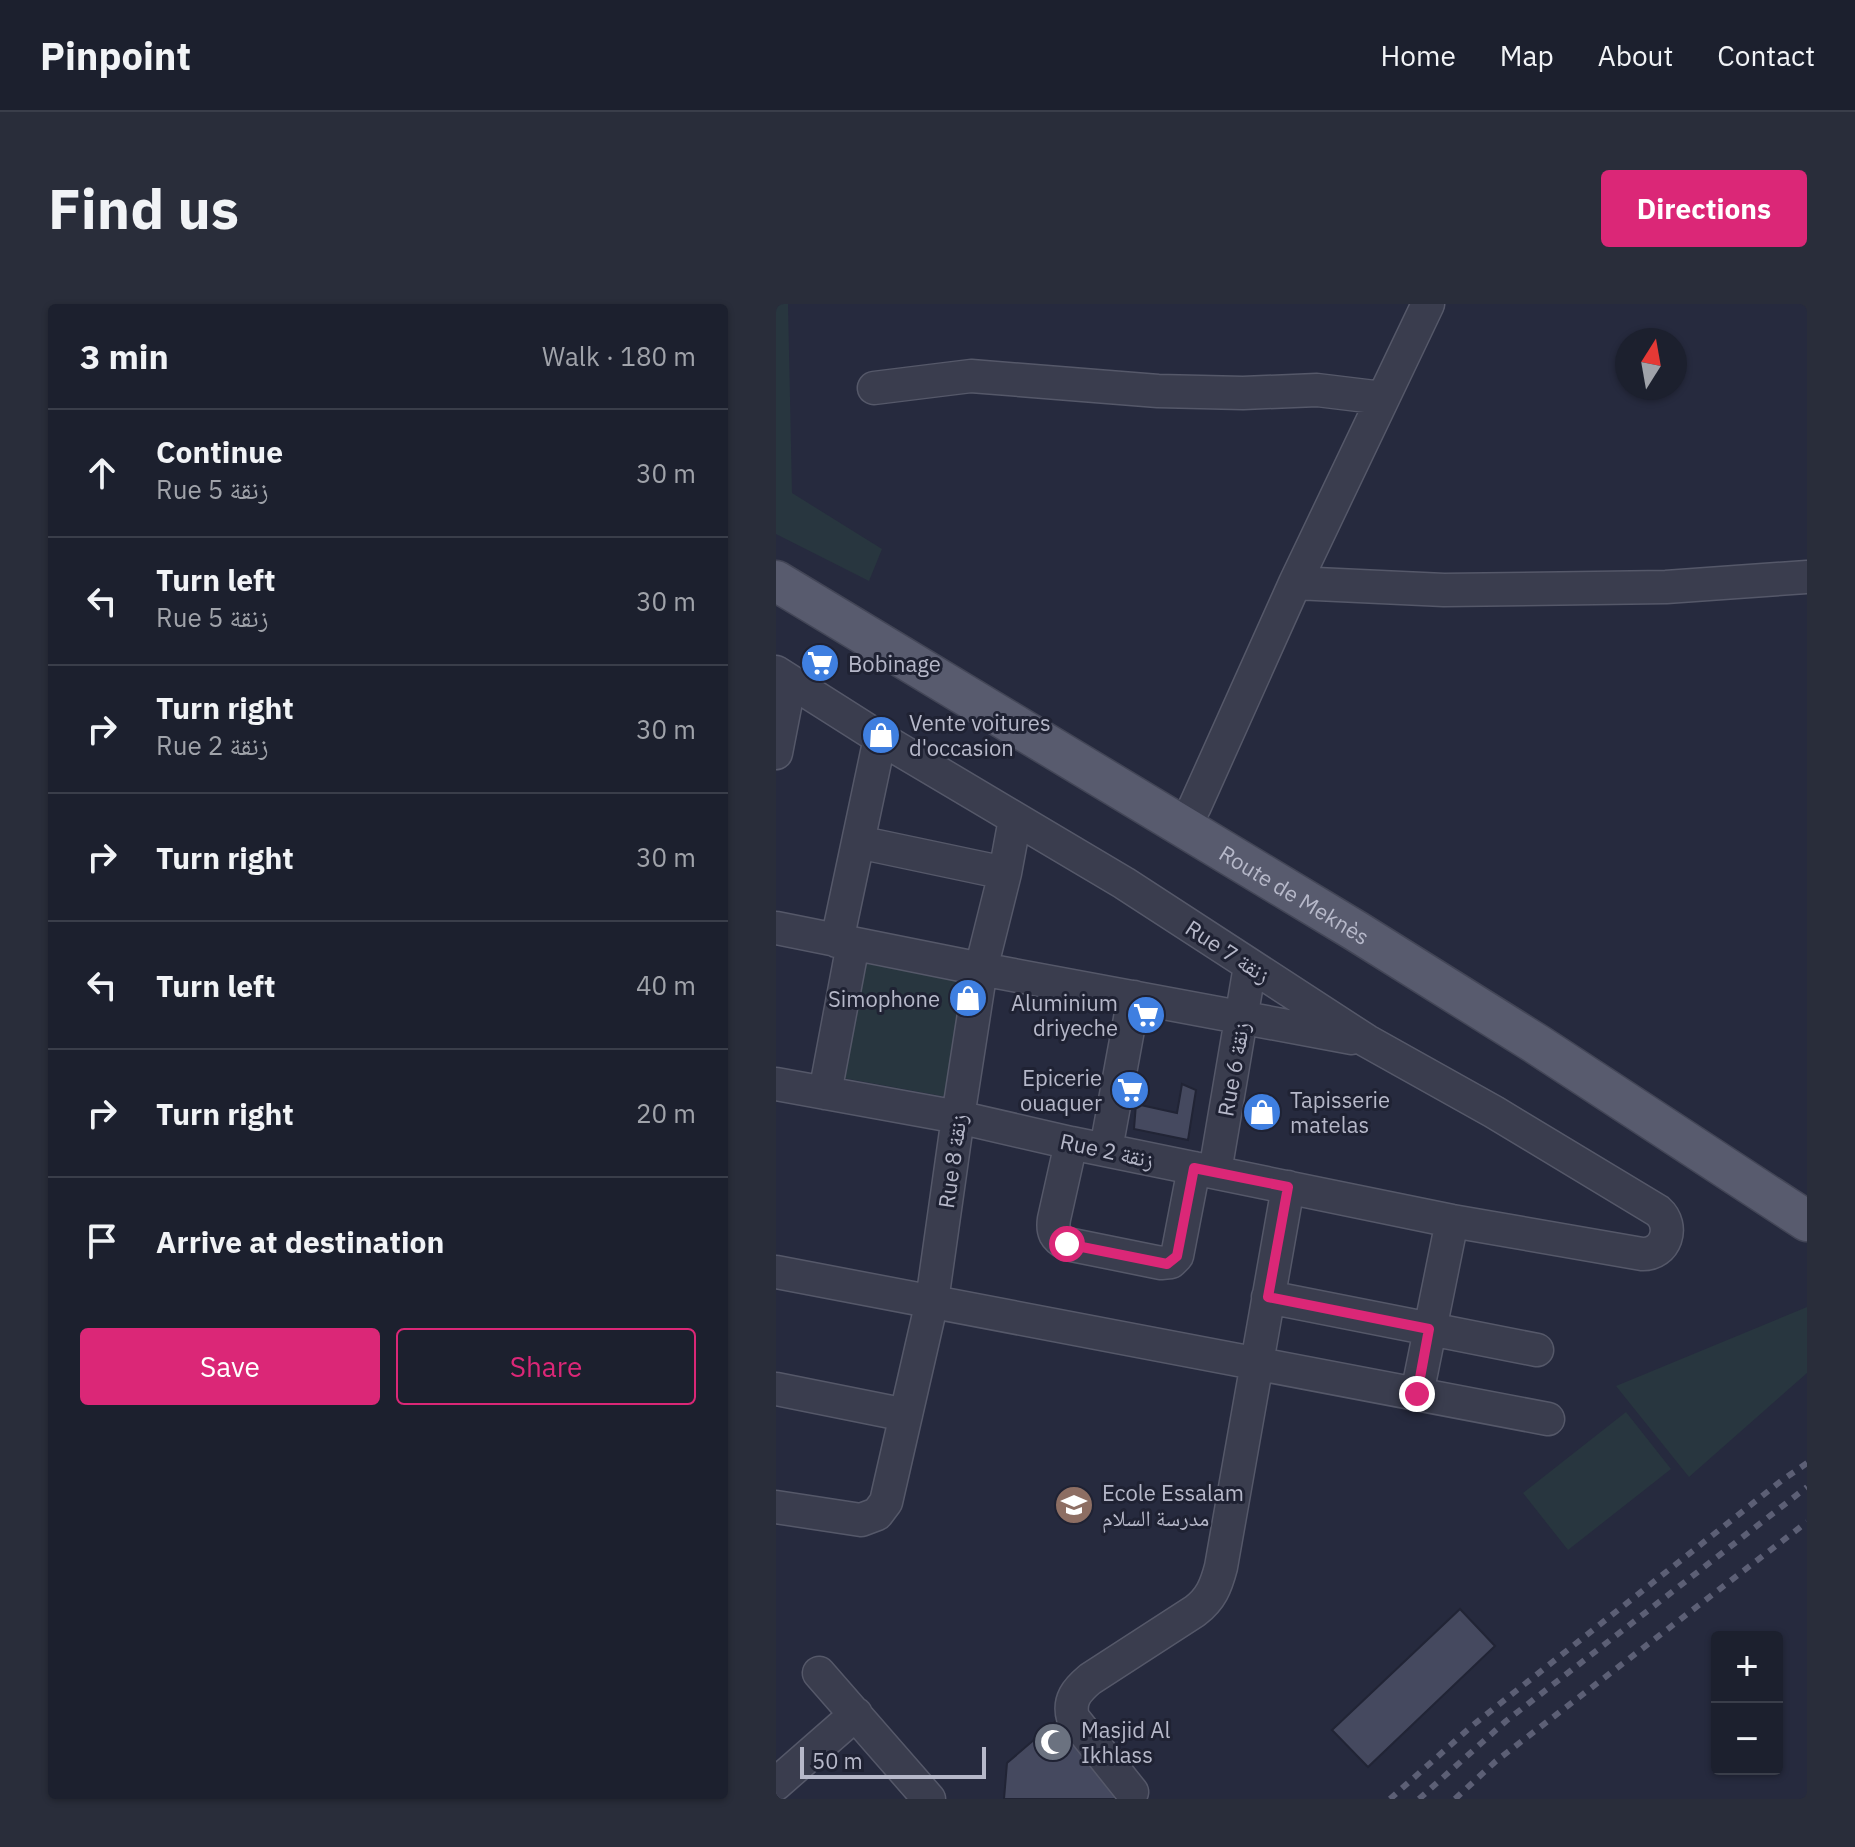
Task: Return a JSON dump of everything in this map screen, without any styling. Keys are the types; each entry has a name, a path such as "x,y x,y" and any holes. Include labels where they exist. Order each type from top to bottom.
{"main road":[{"name":"Route de Meknès","path":"776,552 1189,816 1356,931 1538,1045 1807,1221"},
{"name":"Route de Meknès","path":"776,581 1189,816 1370,910 1540,1015 1807,1190"}],"street":[{"path":"1189,816 1295,583 1428,304"},
{"path":"874,388 971,376 1158,391 1243,393 1317,390 1383,398"},
{"path":"1295,583 1444,590 1666,587 1807,577"},
{"path":"776,753 783,677"},
{"name":"Rue 7 زنقة","path":"783,677 1124,883 1367,1041 1494,1112 1658,1211 1667,1222 1665,1236"},
{"path":"825,1093 858,842 880,738"},
{"name":"Rue 8 زنقة","path":"776,1507 861,1520 877,1514 886,1502 932,1301 981,969 1015,819"},
{"path":"858,842 1005,873"},
{"path":"776,928 1367,1041"},
{"name":"Rue 6 زنقة","path":"1071,1143 1054,1219 1057,1239 1067,1244 1167,1264 1177,1256 1205,1170 1250,966"},
{"path":"1106,1149 1134,997"},
{"name":"Rue 2 زنقة","path":"776,1084 958,1117 1452,1221 1642,1254 1656,1252 1665,1236"},
{"path":"1132,1792 1073,1718 1072,1701 1076,1692 1090,1679 1195,1611 1212,1595 1221,1567 1288,1187"},
{"path":"1417,1394 1452,1221"},
{"path":"776,1272 1548,1419"},
{"path":"1268,1297 1537,1350"},
{"path":"776,1389 906,1415"},
{"path":"819,1673 929,1799"},
{"path":"776,1784 856,1714"}],"shaded area":[{"path":"776,304 788,304 792,493 882,549 869,581 776,534"},
{"path":"864,963 969,983 947,1097 843,1078"},
{"path":"1807,1307 1807,1373 1689,1477 1616,1386"},
{"path":"1626,1412 1671,1469 1568,1550 1523,1493"}],"building":[{"path":"1182,1084 1196,1090 1188,1140 1134,1129 1136,1104 1177,1113"},
{"path":"1460,1609 1495,1646 1368,1767 1332,1730"},
{"name":"Masjid Al Ikhlass","path":"1056,1721 1121,1799 1004,1799 1007,1763"}],"railway":[{"path":"1390,1799 1473,1725 1807,1463"},
{"path":"1419,1799 1506,1721 1807,1487"},
{"path":"1455,1799 1496,1761 1807,1522"}],"place":[{"name":"Bobinage","path":"820,663"},
{"name":"Vente voitures d'occasion","path":"881,735"},
{"name":"Simophone","path":"968,998"},
{"name":"Aluminium driyeche","path":"1146,1015"},
{"name":"Epicerie ouaquer","path":"1130,1090"},
{"name":"Tapisserie matelas","path":"1262,1112"},
{"name":"Ecole Essalam مدرسة السلام","path":"1074,1505"},
{"name":"Masjid Al Ikhlass","path":"1053,1742"}],"route":[{"path":"1067,1244 1167,1264 1177,1256 1194,1168 1288,1187 1268,1297 1429,1329 1417,1394"}]}
